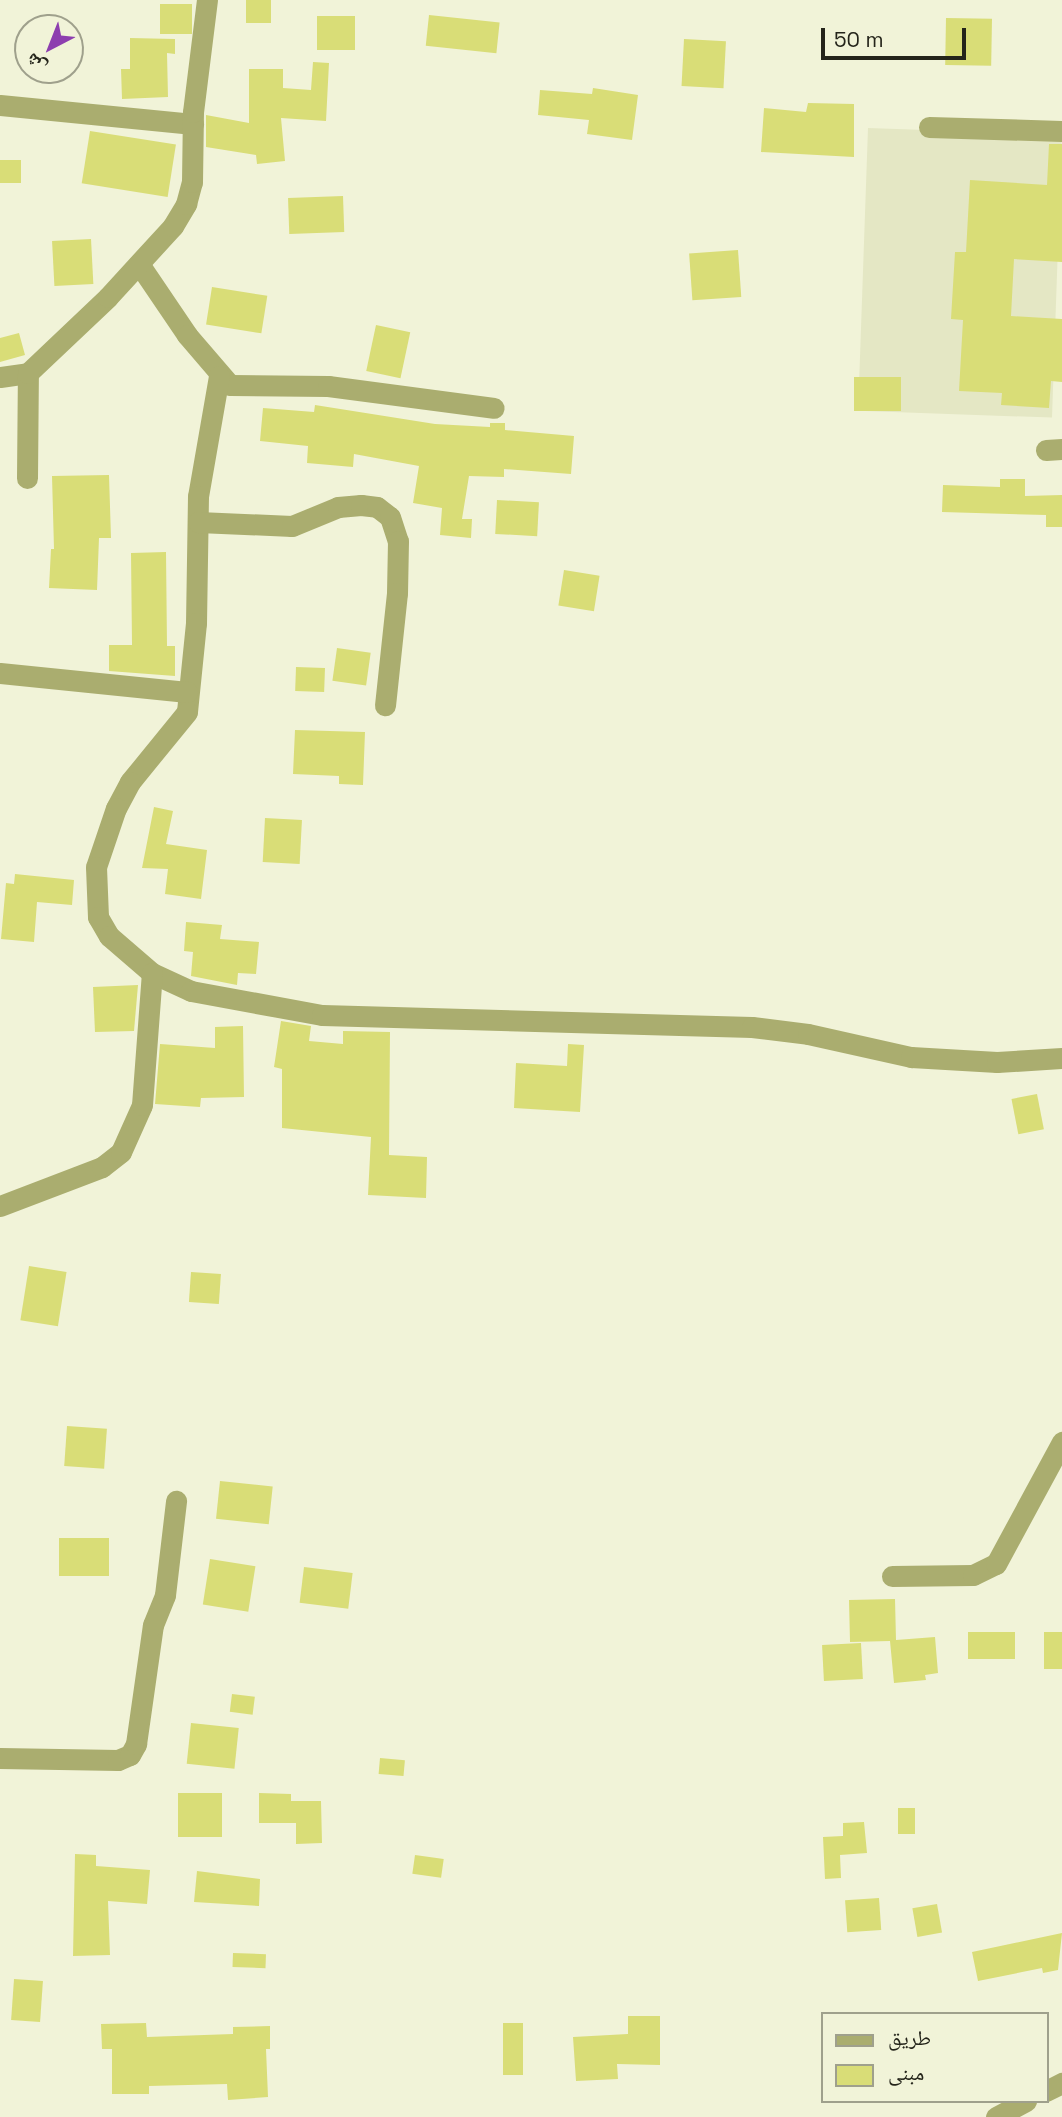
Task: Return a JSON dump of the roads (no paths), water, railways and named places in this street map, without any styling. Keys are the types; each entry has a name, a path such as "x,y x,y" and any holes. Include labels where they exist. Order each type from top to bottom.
{"street":[{"path":"0,377 28,373 139,264 173,226 186,204 192,182 193,124 207,0"},
{"path":"0,104 193,124"},
{"path":"929,127 1062,131"},
{"path":"139,264 219,376 244,387 328,386 494,408"},
{"path":"27,478 28,373"},
{"path":"219,376 209,416 198,522 196,623 187,691 187,712 178,729 130,782 116,808 96,867 98,917 109,936 152,973 191,991 322,1015 752,1027 808,1034 911,1057 997,1062 1062,1058"},
{"path":"198,522 292,526 338,507 361,505 377,507 390,517 398,541 397,593 385,705"},
{"path":"0,673 187,691"},
{"path":"0,1206 103,1167 121,1152 142,1105 152,973"},
{"path":"892,1576 974,1575 996,1564 1062,1442"},
{"path":"0,1758 118,1760 130,1755 136,1744 153,1625 165,1595 176,1501"},
{"path":"996,2117 1022,2103"}]}
